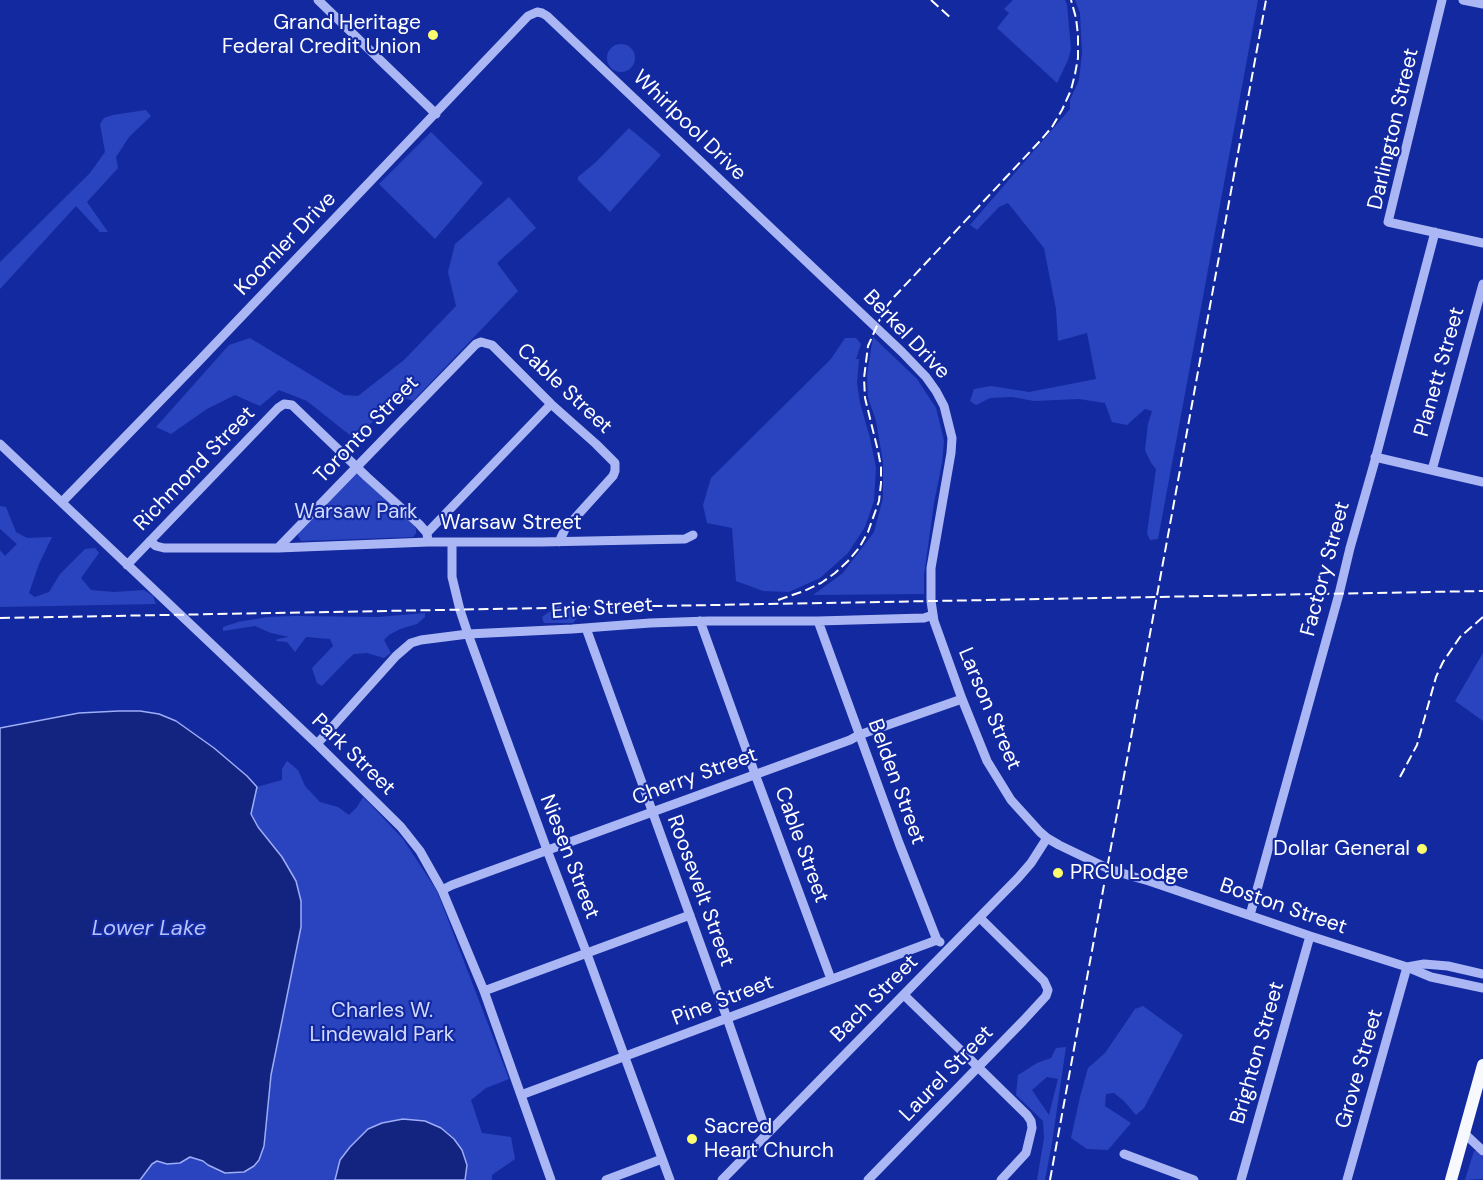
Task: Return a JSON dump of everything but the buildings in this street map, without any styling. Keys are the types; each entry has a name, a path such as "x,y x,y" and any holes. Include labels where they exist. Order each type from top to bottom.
{"main road":[{"path":"1451,1180 1481,1084 1483,1065"}],"street":[{"path":"318,0 436,114"},
{"name":"Darlington Street","path":"1435,232 1388,222 1443,0"},
{"path":"1463,0 1483,4"},
{"name":"Koomler Drive","path":"62,502 528,16 537,12"},
{"name":"Whirlpool Drive","path":"537,12 547,16 700,163 815,269"},
{"path":"1435,232 1483,243"},
{"name":"Factory Street","path":"1250,915 1376,457 1435,232"},
{"name":"Berkel Drive","path":"815,269 912,362 926,377 944,406 952,438 931,568 933,615"},
{"name":"Planett Street","path":"1432,470 1483,284"},
{"name":"Cable Street","path":"485,342 492,345 551,404 609,457 615,466 613,476 565,528 559,542"},
{"name":"Toronto Street","path":"278,548 476,344 485,342"},
{"name":"Richmond Street","path":"127,565 284,404 292,405 356,467"},
{"path":"356,467 419,524 428,538 551,404"},
{"name":"Park Street","path":"0,444 317,744 401,827 420,851 441,890 484,991 551,1180"},
{"path":"1376,457 1483,482"},
{"name":"Warsaw Street","path":"150,541 164,548 278,548 428,538 452,543 559,542 685,539 693,535"},
{"name":"Niesen Street","path":"452,543 452,577 468,634 670,1180"},
{"name":"Erie Street","path":"317,744 396,656 411,643 439,637 650,623 818,621 924,618 933,615"},
{"name":"Larson Street","path":"933,615 962,699 987,761 1011,800 1047,838"},
{"name":"Cable Street","path":"700,621 831,979"},
{"name":"Belden Street","path":"818,621 899,845 937,940 948,951"},
{"name":"Roosevelt Street","path":"586,628 767,1134"},
{"name":"Cherry Street","path":"441,890 962,699"},
{"name":"Boston Street","path":"1047,838 1081,855 1113,864 1149,881 1431,977 1483,988"},
{"name":"Bach Street","path":"722,1180 1024,872 1047,838"},
{"path":"484,991 690,915"},
{"name":"Laurel Street","path":"868,1180 1043,1001 1048,990 1044,981 980,918"},
{"name":"Brighton Street","path":"1241,1180 1310,936"},
{"name":"Pine Street","path":"521,1095 937,940"},
{"name":"Boston Street","path":"1407,967 1424,964 1448,966 1483,974"},
{"name":"Grove Street","path":"1347,1180 1407,967"},
{"path":"904,995 1031,1121 1032,1128 1026,1153 1001,1180"},
{"path":"1464,1133 1483,1151"},
{"path":"1124,1154 1194,1180"},
{"path":"606,1180 662,1159"}],"green space":[{"path":"1013,0 1065,0 1071,49 1057,83 997,28 1009,13 1004,9"},
{"path":"1075,0 1258,0 1158,539 1150,540 1147,533 1156,469 1145,450 1152,411 1145,409 1127,425 1112,422 1105,403 1079,399 1034,401 1012,397 990,398 976,405 970,401 974,389 991,386 1029,392 1096,379 1087,333 1058,341 1056,309 1044,248 1008,203 999,207 977,230 970,225 1070,109 1070,100 1079,80 1082,53 1080,13"},
{"path":"621,44 631,48 635,58 631,68 621,72 611,68 607,58 611,48"},
{"path":"146,110 151,116 129,137 116,157 118,168 87,202 108,232 100,232 76,206 0,289 0,262 90,173 105,152 100,124 104,118"},
{"path":"629,128 661,155 610,212 578,180 578,177"},
{"path":"431,132 483,183 435,239 379,184"},
{"path":"509,197 536,228 497,263 518,291 413,401 394,394 365,431 351,436 307,401 279,390 260,406 235,395 207,409 171,434 156,427 229,345 250,338 344,395 358,396 404,360 456,306 448,272 455,244"},
{"path":"873,337 917,379 936,408 944,441 924,575 924,594 813,595 843,573 874,532 883,498 883,462 876,421 868,397 867,375"},
{"path":"845,338 856,338 861,344 856,359 859,359 857,383 876,468 874,501 865,527 848,553 820,578 789,592 763,591 736,581 732,528 707,523 703,505 711,478 831,359"},
{"name":"Warsaw Park","path":"353,474 358,474 414,525 416,533 413,537 301,541 298,536 299,531"},
{"path":"0,506 6,507 16,532 27,538 52,537 29,593 35,597 49,592 60,574 85,549 95,548 99,553 81,578 91,590 114,592 144,590 153,596 156,604 0,607 0,550 5,556 17,544 0,529"},
{"path":"575,610 577,618 573,623 544,623 542,617 549,612"},
{"path":"425,613 425,617 417,624 400,629 384,640 391,653 384,658 367,653 354,654 322,686 317,683 312,668 333,646 330,639 306,637 295,652 287,642 276,641 289,637 255,626 223,631 223,627 238,622 268,617 379,617"},
{"path":"1483,653 1483,721 1455,701"},
{"name":"Charles W. Lindewald Park","path":"287,761 298,770 305,786 320,802 338,807 349,815 363,797 403,839 437,891 509,1079 486,1088 471,1100 482,1133 511,1137 515,1159 492,1175 492,1180 465,1180 467,1165 462,1150 340,1160 335,1180 140,1180 157,1161 167,1164 190,1157 208,1165 259,1160 264,1146 296,881 251,814 257,787 282,780 282,769"},
{"path":"1143,1006 1183,1035 1144,1108 1136,1115 1114,1093 1106,1094 1105,1106 1131,1123 1108,1150 1087,1149 1071,1138 1088,1068 1105,1053 1135,1009"},
{"path":"1066,1047 1045,1180 1037,1180 1044,1138 1043,1121 1016,1095 1018,1075 1037,1063 1051,1058 1056,1048","holes":["1047,1077 1058,1079 1049,1115 1032,1090"]},
{"path":"1474,1151 1483,1157 1483,1179 1465,1180"}],"water":[{"name":"Lower Lake","path":"119,711 159,714 176,721 214,748 247,776 257,787 251,814 296,881 301,901 301,927 271,1075 264,1146 259,1160 244,1172 225,1173 190,1157 180,1163 167,1164 157,1161 140,1180 0,1180 0,728 79,713"},
{"path":"403,1119 425,1121 441,1128 454,1139 462,1150 467,1165 465,1180 335,1180 340,1160 368,1129 382,1123"}],"railway":[{"path":"931,0 951,18"},
{"path":"778,600 821,583 835,573 859,548 868,532 879,501 881,483 878,451 865,398 864,378 868,346 884,310 894,297 1040,141 1062,110 1071,90 1078,58 1076,18 1071,0"},
{"path":"1050,1180 1266,0"},
{"path":"0,618 1483,591"},
{"path":"1400,777 1417,745 1436,677 1443,662 1460,637 1483,617"}],"place":[{"name":"Grand Heritage Federal Credit Union","path":"433,35"},
{"name":"Dollar General","path":"1422,849"},
{"name":"PRCU Lodge","path":"1058,873"},
{"name":"Sacred Heart Church","path":"692,1139"}]}
